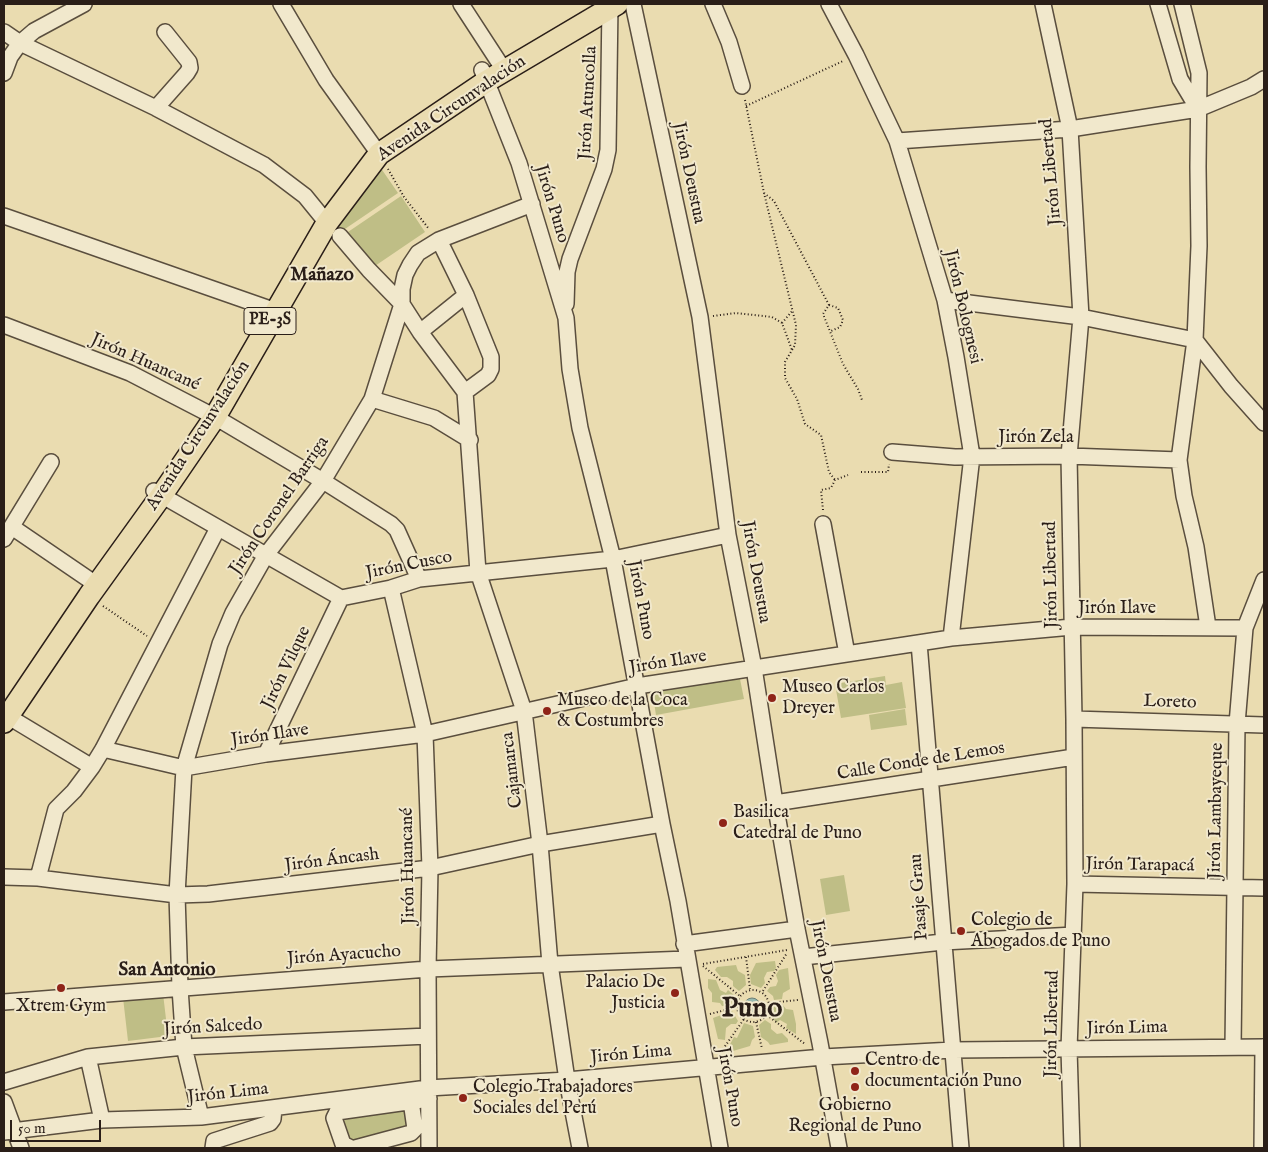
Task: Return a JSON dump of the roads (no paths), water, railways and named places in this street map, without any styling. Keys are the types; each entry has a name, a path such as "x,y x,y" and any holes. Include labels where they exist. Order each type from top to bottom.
{"highway":[{"name":"Avenida Circunvalación","path":"5,714 210,414 272,310 330,225 376,150 493,70 609,5"}],"street":[{"path":"4,73 10,57 20,43 34,31 84,4"},
{"path":"281,4 326,80 376,150"},
{"name":"Jirón Puno","path":"461,4 493,70 566,318 570,369 580,428 613,559 686,952 711,1062 720,1148"},
{"name":"Jirón Deustua","path":"633,4 700,317 728,535 754,668 791,896 839,1148"},
{"path":"713,4 730,42 742,86"},
{"name":"Jirón Bolognesi","path":"829,4 856,55 897,141 945,300 972,456 951,638"},
{"name":"Jirón Libertad","path":"1043,4 1070,129 1081,317 1069,456 1075,884 1069,1049 1072,1148"},
{"path":"1158,4 1180,79 1198,109"},
{"path":"1182,4 1199,72 1199,246 1195,340 1179,460 1184,496 1196,547 1208,628"},
{"name":"Jirón Atuncolla","path":"566,318 568,266 604,169 608,150 609,5"},
{"path":"4,32 20,43 156,108 264,165 305,196 369,270 402,304 420,332 465,392 488,375 491,369 491,357 466,295 439,240"},
{"path":"156,108 188,73 190,68 189,62 165,32"},
{"path":"897,141 1070,129 1198,109 1251,87 1264,79"},
{"name":"Jirón Coronel Barriga","path":"201,1117 184,1047 177,895 184,768 220,644 233,613 266,555 323,481 372,399 402,304 402,289 405,275 418,253 439,240 532,204"},
{"path":"4,216 272,310"},
{"path":"420,332 466,295"},
{"path":"945,300 1081,317 1195,340 1230,386 1264,423"},
{"name":"Jirón Huancané","path":"4,325 130,373 210,414 323,481 391,524 397,530 419,579"},
{"name":"Cajamarca","path":"465,392 470,440 478,572 524,711 540,844 550,964 567,1080 580,1148"},
{"path":"372,399 434,418 470,440"},
{"name":"Jirón Zela","path":"892,452 955,457 1069,456 1179,460"},
{"path":"50,462 8,533 92,587"},
{"path":"157,493 342,598"},
{"path":"823,524 847,654"},
{"path":"38,878 56,809 74,790 103,749 218,528"},
{"name":"Jirón Cusco","path":"342,598 391,588 419,579 613,559 728,535"},
{"name":"Jirón Lambayeque","path":"1233,1047 1237,724 1245,628 1264,580"},
{"name":"Jirón Huancané","path":"391,588 425,734 430,868 428,969 429,1148"},
{"name":"Jirón Vilque","path":"266,754 342,598"},
{"name":"Jirón Ilave","path":"103,749 184,768 266,754 425,734 637,686 951,638 1072,627 1245,628"},
{"name":"Pasaje Grau","path":"919,643 961,1148"},
{"path":"5,714 92,767"},
{"name":"Loreto","path":"1074,719 1264,726"},
{"name":"Calle Conde de Lemos","path":"775,803 1074,757"},
{"name":"Jirón Áncash","path":"4,877 38,878 177,895 208,894 430,868 540,844 662,824"},
{"name":"Jirón Tarapacá","path":"1075,884 1264,888"},
{"name":"Jirón Ayacucho","path":"4,1002 428,969 550,964 686,952 797,929"},
{"path":"803,957 943,942 1074,935"},
{"name":"Jirón Salcedo","path":"4,1082 88,1057 184,1047 428,1036"},
{"path":"1262,1148 1264,1047"},
{"name":"Jirón Lima","path":"9,1130 102,1120 201,1117 274,1108 567,1080 711,1062 823,1058 952,1050 1264,1047"},
{"path":"88,1057 102,1120"},
{"path":"351,1148 343,1144 334,1118 337,1112 411,1101 428,1094"},
{"path":"355,1148 411,1133 415,1129 411,1101"},
{"path":"4,1102 9,1130 21,1148"},
{"path":"199,1148 214,1145 270,1123 273,1118 274,1108"}],"water":[{"path":"752,998 758,1000 760,1006 758,1012 752,1014 746,1012 744,1006 746,1000"}],"place":[{"name":"Museo Carlos Dreyer","path":"772,698"},
{"name":"Museo de la Coca & Costumbres","path":"547,711"},
{"name":"Basilica Catedral de Puno","path":"723,823"},
{"name":"Colegio de Abogados de Puno","path":"961,931"},
{"name":"Xtrem Gym","path":"61,988"},
{"name":"Palacio De Justicia","path":"675,993"},
{"name":"Centro de documentación Puno","path":"855,1071"},
{"name":"Gobierno Regional de Puno","path":"855,1087"},
{"name":"Colegio Trabajadores Sociales del Perú","path":"463,1098"}],"district":[{"name":"Mañazo","path":"322,276"},
{"name":"San Antonio","path":"167,971"},
{"name":"Puno","path":"752,1010"}]}
